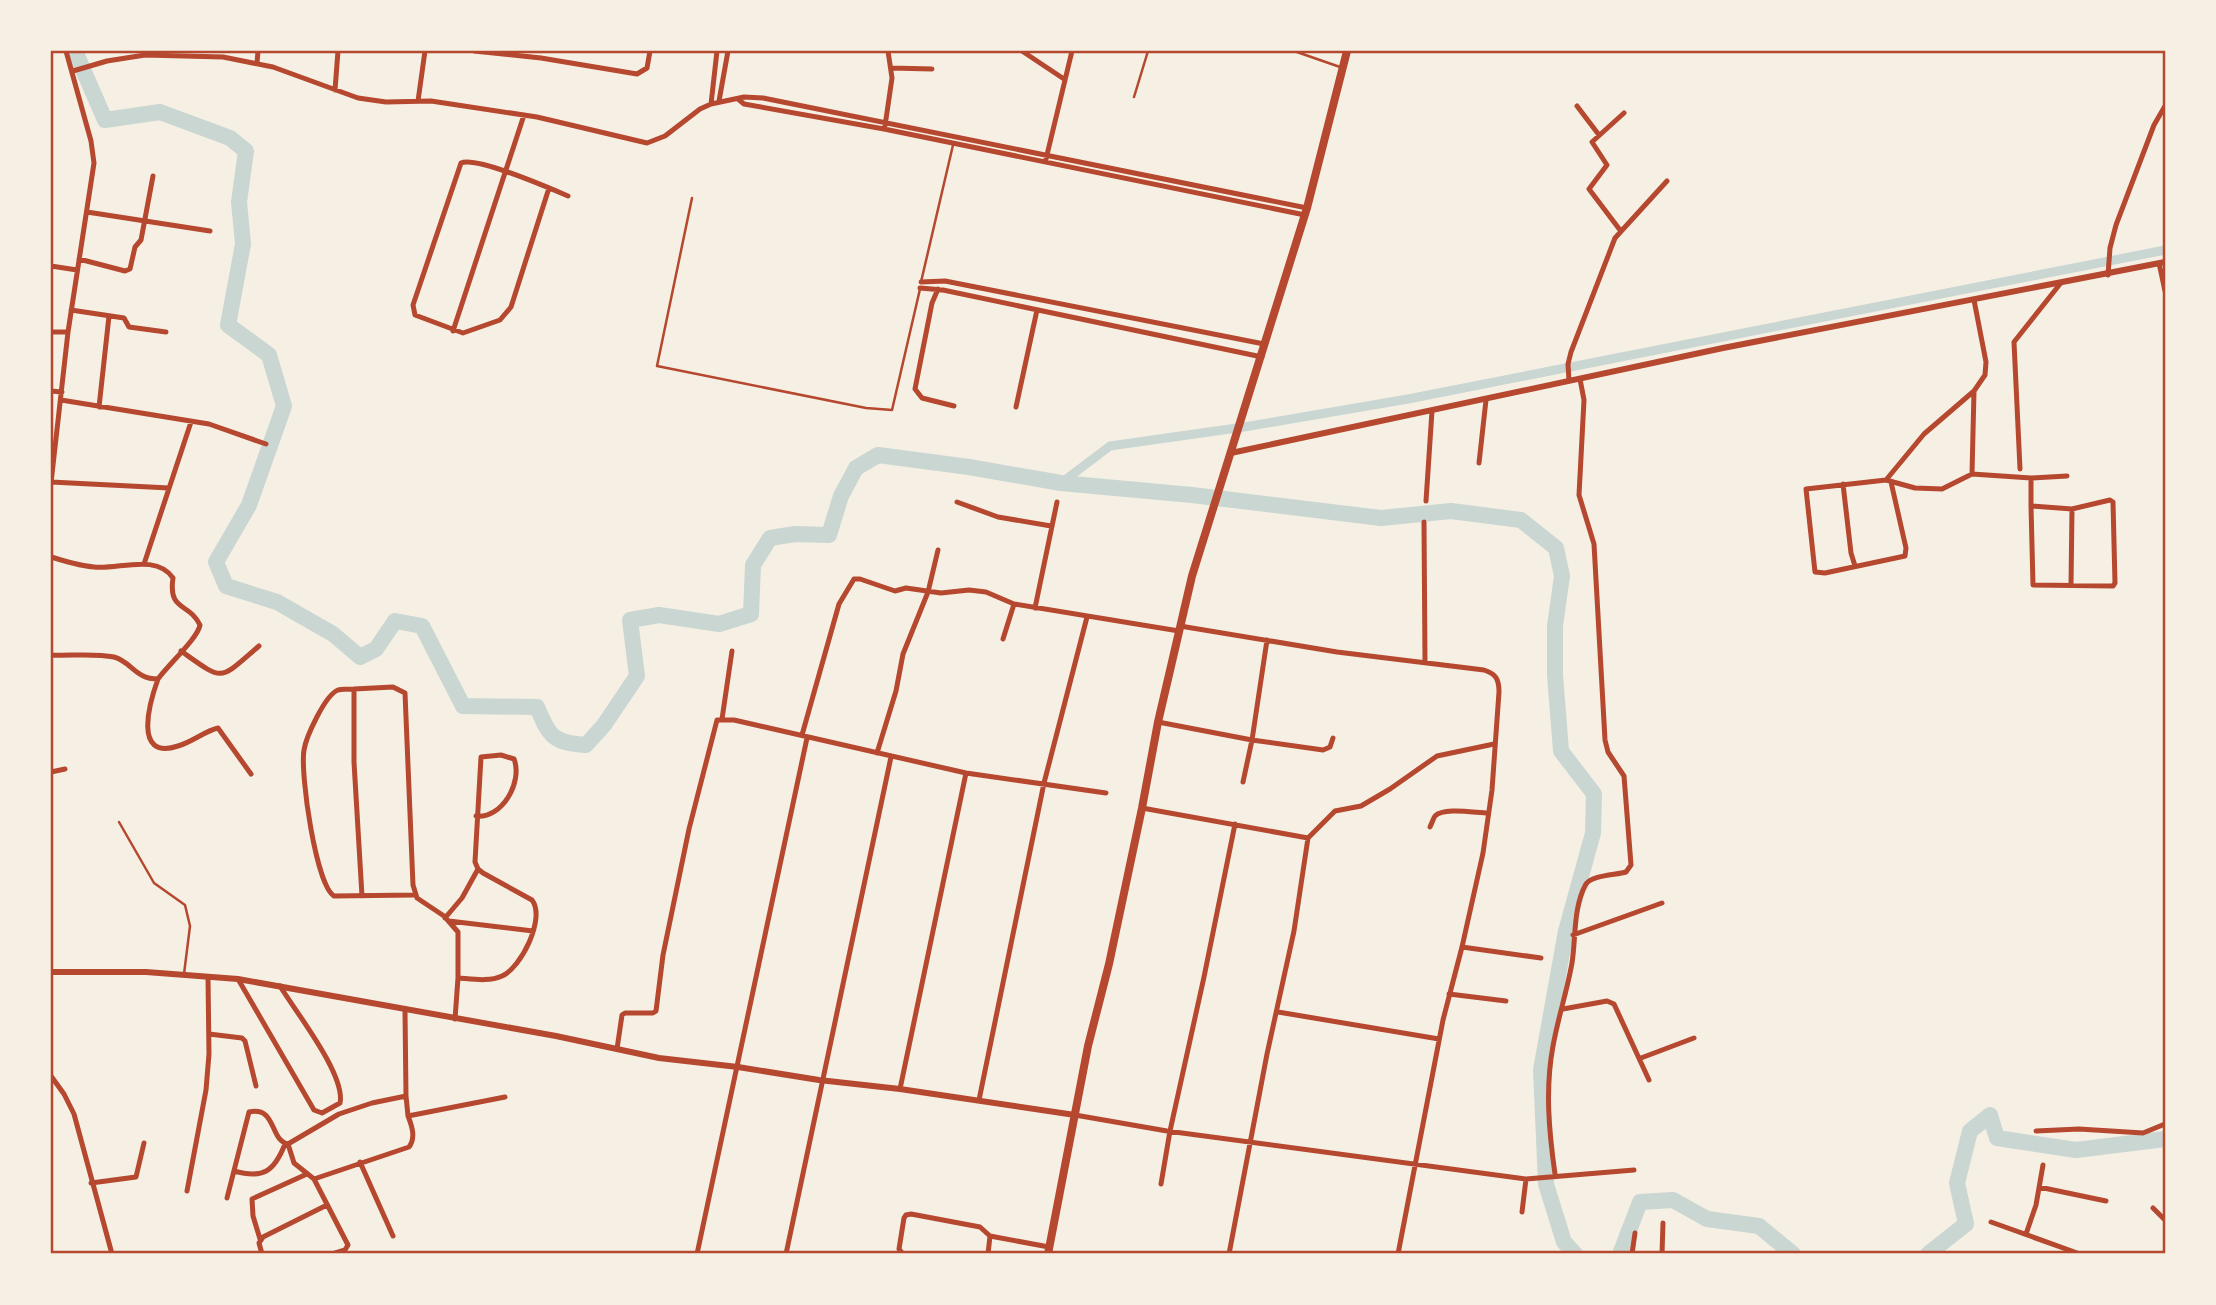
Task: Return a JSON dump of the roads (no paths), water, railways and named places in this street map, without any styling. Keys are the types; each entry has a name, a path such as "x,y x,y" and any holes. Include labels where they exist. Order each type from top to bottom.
{"main road":[{"path":"1048,1250 1088,1046 1192,576 1306,211 1347,51"}],"street":[{"path":"66,51 91,141 94,163 68,332 51,483 169,488"},
{"path":"257,63 258,51"},
{"path":"335,90 338,51"},
{"path":"418,101 425,51"},
{"path":"474,51 541,58 638,74 647,68 650,51"},
{"path":"711,104 717,51"},
{"path":"719,101 728,51"},
{"path":"885,126 891,82 888,51"},
{"path":"1022,51 1064,79"},
{"path":"1046,159 1072,51"},
{"path":"73,71 134,54 206,55 257,63 368,100 418,101 524,115 647,144 665,136 700,109 719,101 738,99 744,104 955,136 1046,159"},
{"path":"716,59 726,61"},
{"path":"891,68 932,69"},
{"path":"1577,106 1599,135"},
{"path":"2108,271 2116,225 2154,125 2165,106"},
{"path":"1620,230 1589,189 1607,165 1592,143 1624,113"},
{"path":"453,331 524,115"},
{"path":"885,126 954,143 1306,211"},
{"path":"549,188 506,315 500,320 463,333 416,316 412,308 458,167 462,162 469,160 505,171 568,195"},
{"path":"79,259 129,270 135,247 141,240 152,176"},
{"path":"1569,381 1568,364 1594,291 1620,230 1667,181"},
{"path":"87,212 210,231"},
{"path":"1231,453 1892,314 2060,284 2108,271 2162,263 2165,291"},
{"path":"51,266 77,270"},
{"path":"954,406 922,398 915,389 932,303 939,286 945,281 1264,344"},
{"path":"2020,469 2014,342 2060,284"},
{"path":"921,285 939,286 1022,307 1262,356"},
{"path":"1022,307 1024,296"},
{"path":"1888,481 1924,434 1974,391 1985,375 1974,300"},
{"path":"71,310 125,318 130,327 166,332"},
{"path":"1016,407 1037,310"},
{"path":"99,407 109,316"},
{"path":"1138,331 1140,320"},
{"path":"51,332 68,332"},
{"path":"1552,1175 1549,1087 1553,1045 1572,959 1573,935 1587,883 1592,879 1626,873 1631,864 1624,776 1608,752 1605,740 1594,544 1578,495 1584,400 1580,379"},
{"path":"51,391 62,392"},
{"path":"1972,474 1974,391"},
{"path":"61,400 209,424 266,444"},
{"path":"1479,463 1486,400"},
{"path":"1426,501 1432,411"},
{"path":"144,564 191,422"},
{"path":"1888,481 1906,548 1905,556 1818,574 1815,572 1806,490 1888,481 1915,488 1942,489 1972,474 2031,478 2067,477"},
{"path":"2031,478 2031,506 2033,585 2111,587 2115,583 2113,502 2110,500 2072,509 2031,506"},
{"path":"1843,484 1851,554 1855,566"},
{"path":"957,502 998,517 1051,526"},
{"path":"1035,608 1057,502"},
{"path":"2071,585 2072,509"},
{"path":"1424,522 1426,662"},
{"path":"877,753 903,654 928,592 938,550"},
{"path":"51,558 96,568 144,564 170,574 173,578 172,597 195,617 200,630 158,679 146,719 154,744 162,748 178,746 218,728 251,774"},
{"path":"697,1254 738,1067 818,671 839,604 853,580 860,579 895,591 906,588 928,592 986,592 1014,604 1087,617 1426,662 1492,673 1498,679 1492,790 1483,853 1439,1040 1398,1254"},
{"path":"1003,639 1014,604"},
{"path":"979,1100 1044,783 1087,617"},
{"path":"1243,782 1267,640"},
{"path":"181,651 211,672 223,675 259,646"},
{"path":"722,719 732,651"},
{"path":"51,655 113,657 143,677 158,679"},
{"path":"414,895 405,693 393,687 337,691 326,701 307,737 303,754 309,813 324,885 334,896 414,895 446,919 458,932 459,937 455,1019"},
{"path":"354,689 362,896"},
{"path":"617,1049 622,1015 656,1011 663,955 689,829 713,727 717,720 804,736 965,773 1107,793"},
{"path":"1158,722 1323,750 1330,747 1334,738"},
{"path":"1229,1254 1294,931 1308,838 1335,811 1362,806 1437,756 1494,744"},
{"path":"446,919 462,898 478,869 475,856 476,816 481,757 501,755 514,759 517,765 514,783 499,809 486,817 476,816"},
{"path":"786,1254 891,757"},
{"path":"51,772 65,768"},
{"path":"900,1089 965,773"},
{"path":"1142,808 1308,838"},
{"path":"1430,827 1439,814 1451,811 1488,813"},
{"path":"1161,1184 1235,824"},
{"path":"458,978 497,978 509,973 528,945 536,915 535,904 478,869"},
{"path":"1573,935 1662,903"},
{"path":"446,919 533,931"},
{"path":"1462,947 1541,958"},
{"path":"51,972 119,971 238,979 659,1058 979,1100 1170,1131 1526,1179 1634,1170"},
{"path":"187,1191 206,1090 208,977"},
{"path":"238,979 315,1112 322,1113 340,1103 341,1099 323,1048 305,1027 280,986"},
{"path":"1449,994 1506,1001"},
{"path":"1563,1009 1612,1002 1616,1005 1649,1080"},
{"path":"314,1179 409,1147 412,1143 413,1133 406,1096 405,1011"},
{"path":"1278,1012 1439,1040"},
{"path":"209,1034 245,1040 256,1086"},
{"path":"1641,1058 1694,1038"},
{"path":"51,1076 74,1114 112,1254"},
{"path":"234,1171 254,1175 266,1171 276,1163 287,1144 339,1114 406,1096"},
{"path":"408,1116 505,1097"},
{"path":"226,1198 250,1112 259,1111 267,1116 280,1141 287,1144 294,1163 314,1179 348,1245 345,1250 332,1254"},
{"path":"2036,1131 2079,1129 2143,1133 2165,1124"},
{"path":"92,1182 136,1177 144,1143"},
{"path":"360,1162 393,1236"},
{"path":"2026,1234 2043,1166"},
{"path":"262,1254 252,1199 307,1174"},
{"path":"1522,1212 1526,1179"},
{"path":"2039,1187 2106,1201"},
{"path":"260,1239 327,1205"},
{"path":"2153,1208 2165,1220"},
{"path":"903,1254 899,1249 904,1218 908,1214 980,1227 990,1236 1048,1250"},
{"path":"1991,1222 2080,1254"},
{"path":"1662,1254 1663,1223"},
{"path":"1632,1254 1635,1233"},
{"path":"988,1254 990,1236"}],"lane":[{"path":"1134,97 1148,51"},
{"path":"1294,51 1343,68"},
{"path":"692,198 657,366 866,408 892,410 955,136"},
{"path":"119,822 155,883 186,905 190,926 184,974"}],"waterway":[{"path":"75,51 105,120 160,112 230,138 246,151 239,202 243,244 228,325 269,355 284,406 249,505 216,562 226,586 277,602 333,634 360,657 376,649 395,621 422,626 463,706 537,707 545,725 559,740 586,745 604,725 637,676 630,620 659,615 719,624 751,614 753,565 770,538 795,534 829,535 841,496 856,468 878,455 1061,483 1192,495 1381,518 1451,511 1521,520 1556,548 1562,576 1555,626 1555,675 1561,751 1594,794 1593,833 1566,931 1541,1070 1546,1184 1564,1242 1575,1254"},
{"path":"1061,483 1110,446 1244,427 1408,399 2165,250"},
{"path":"1928,1254 1966,1224 1957,1183 1970,1131 1990,1115 1997,1138 2076,1150 2165,1139"},
{"path":"1620,1254 1640,1202 1673,1200 1707,1219 1759,1226 1793,1254"}]}
